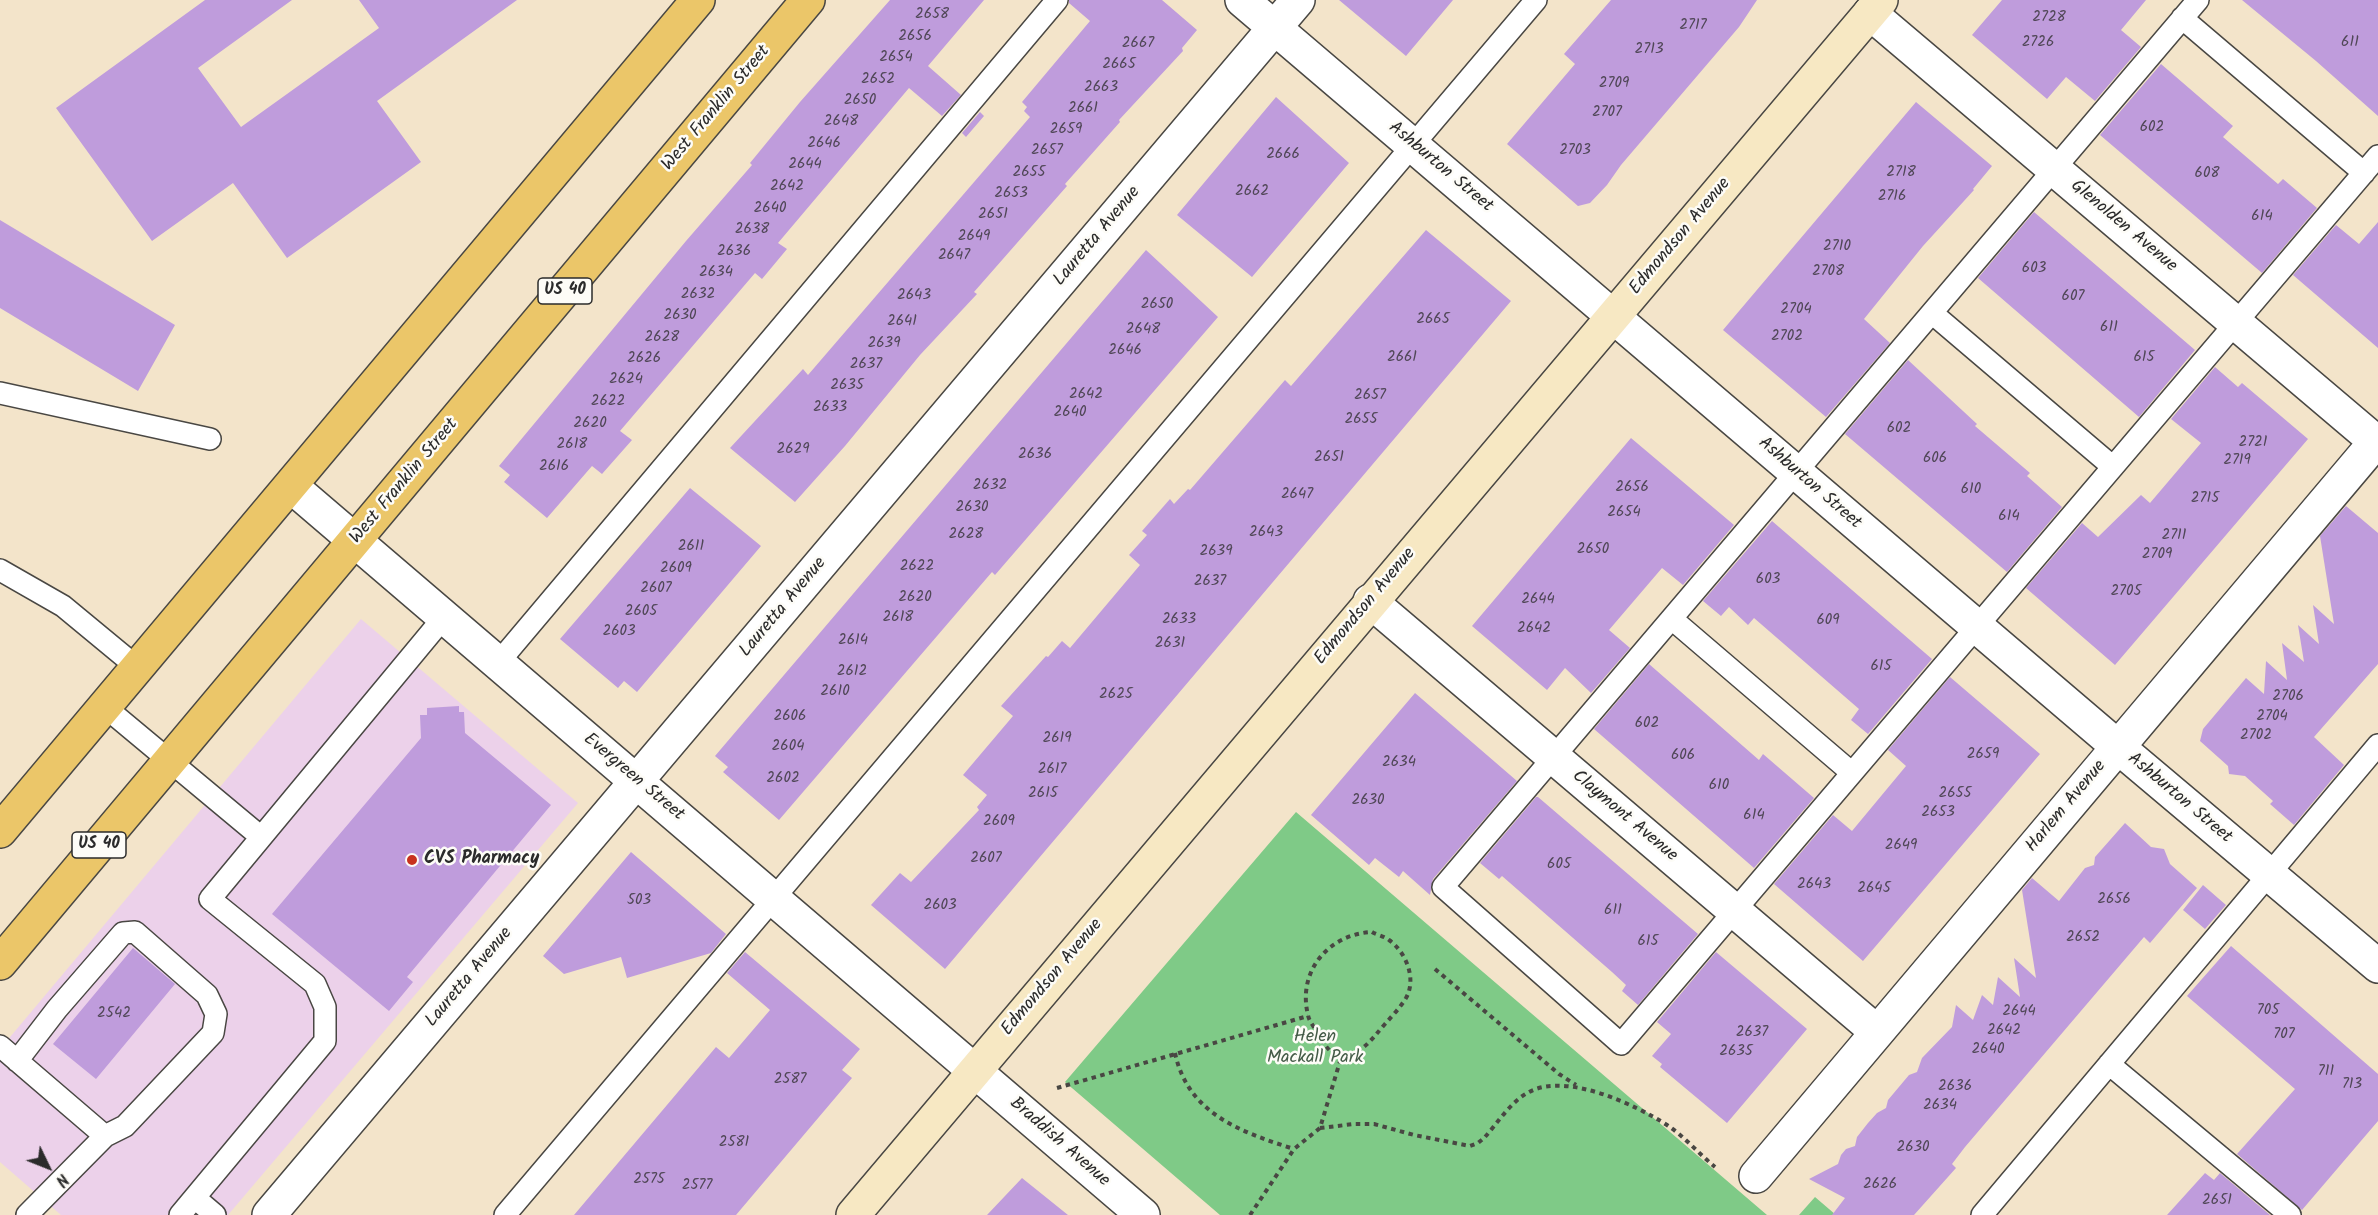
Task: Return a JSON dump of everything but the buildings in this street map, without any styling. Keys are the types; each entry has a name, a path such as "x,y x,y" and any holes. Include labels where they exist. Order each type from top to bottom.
{"main road":[{"path":"0,831 698,0"},
{"name":"West Franklin Street","path":"0,963 808,0"},
{"name":"Edmondson Avenue","path":"853,1215 1370,601 1876,7"}],"street":[{"name":"Ashburton Street","path":"1242,0 2378,966"},
{"name":"Lauretta Avenue","path":"269,1215 1298,0"},
{"name":"Glenolden Avenue","path":"1876,7 2054,169 2377,440"},
{"name":"Harlem Avenue","path":"1756,1176 2377,440"},
{"name":"Evergreen Street","path":"291,486 975,1071"},
{"name":"Claymont Avenue","path":"1370,601 1877,1032"},
{"name":"Braddish Avenue","path":"975,1071 1143,1215"}],"lane":[{"path":"498,663 1058,0"},
{"path":"505,1215 1536,0"},
{"path":"2198,0 1443,887 1621,1044 2378,156"},
{"path":"2182,18 2364,173"},
{"path":"1932,313 2113,467"},
{"path":"0,393 210,439"},
{"path":"0,570 63,606 138,668"},
{"path":"180,1215 325,1041 325,1007 315,984 210,899 444,617"},
{"path":"1672,619 1852,773"},
{"path":"105,707 261,837"},
{"path":"1982,1215 2378,745"},
{"path":"17,1061 57,1009 123,933 135,932 207,995 216,1014 213,1033 125,1126 105,1136 27,1215"},
{"path":"0,1046 105,1136"},
{"path":"2109,1064 2290,1215"},
{"path":"195,1198 215,1215"}],"path":[{"path":"1372,932 1388,939 1398,948 1407,962 1411,977 1406,997 1362,1050 1341,1058 1328,1049 1308,1016 1307,990 1311,970 1322,954 1337,941 1356,933 1372,932"},
{"path":"1435,969 1559,1074 1579,1087"},
{"path":"1057,1088 1308,1016"},
{"path":"1175,1053 1180,1073 1190,1089 1202,1104 1224,1122 1244,1132 1294,1149"},
{"path":"1320,1128 1341,1058"},
{"path":"1250,1215 1294,1149 1320,1128 1374,1124 1470,1146 1484,1138 1529,1092 1563,1085 1579,1087 1619,1101 1668,1125 1715,1167"}],"shaded area":[{"path":"361,619 578,803 228,1215 61,1215 0,1162 0,1049"}],"green space":[{"name":"Helen Mackall Park","path":"1296,812 1767,1215 1220,1215 1065,1082"},
{"path":"1815,1197 1836,1215 1799,1215"}],"place":[{"name":"CVS Pharmacy","path":"412,860"}]}
